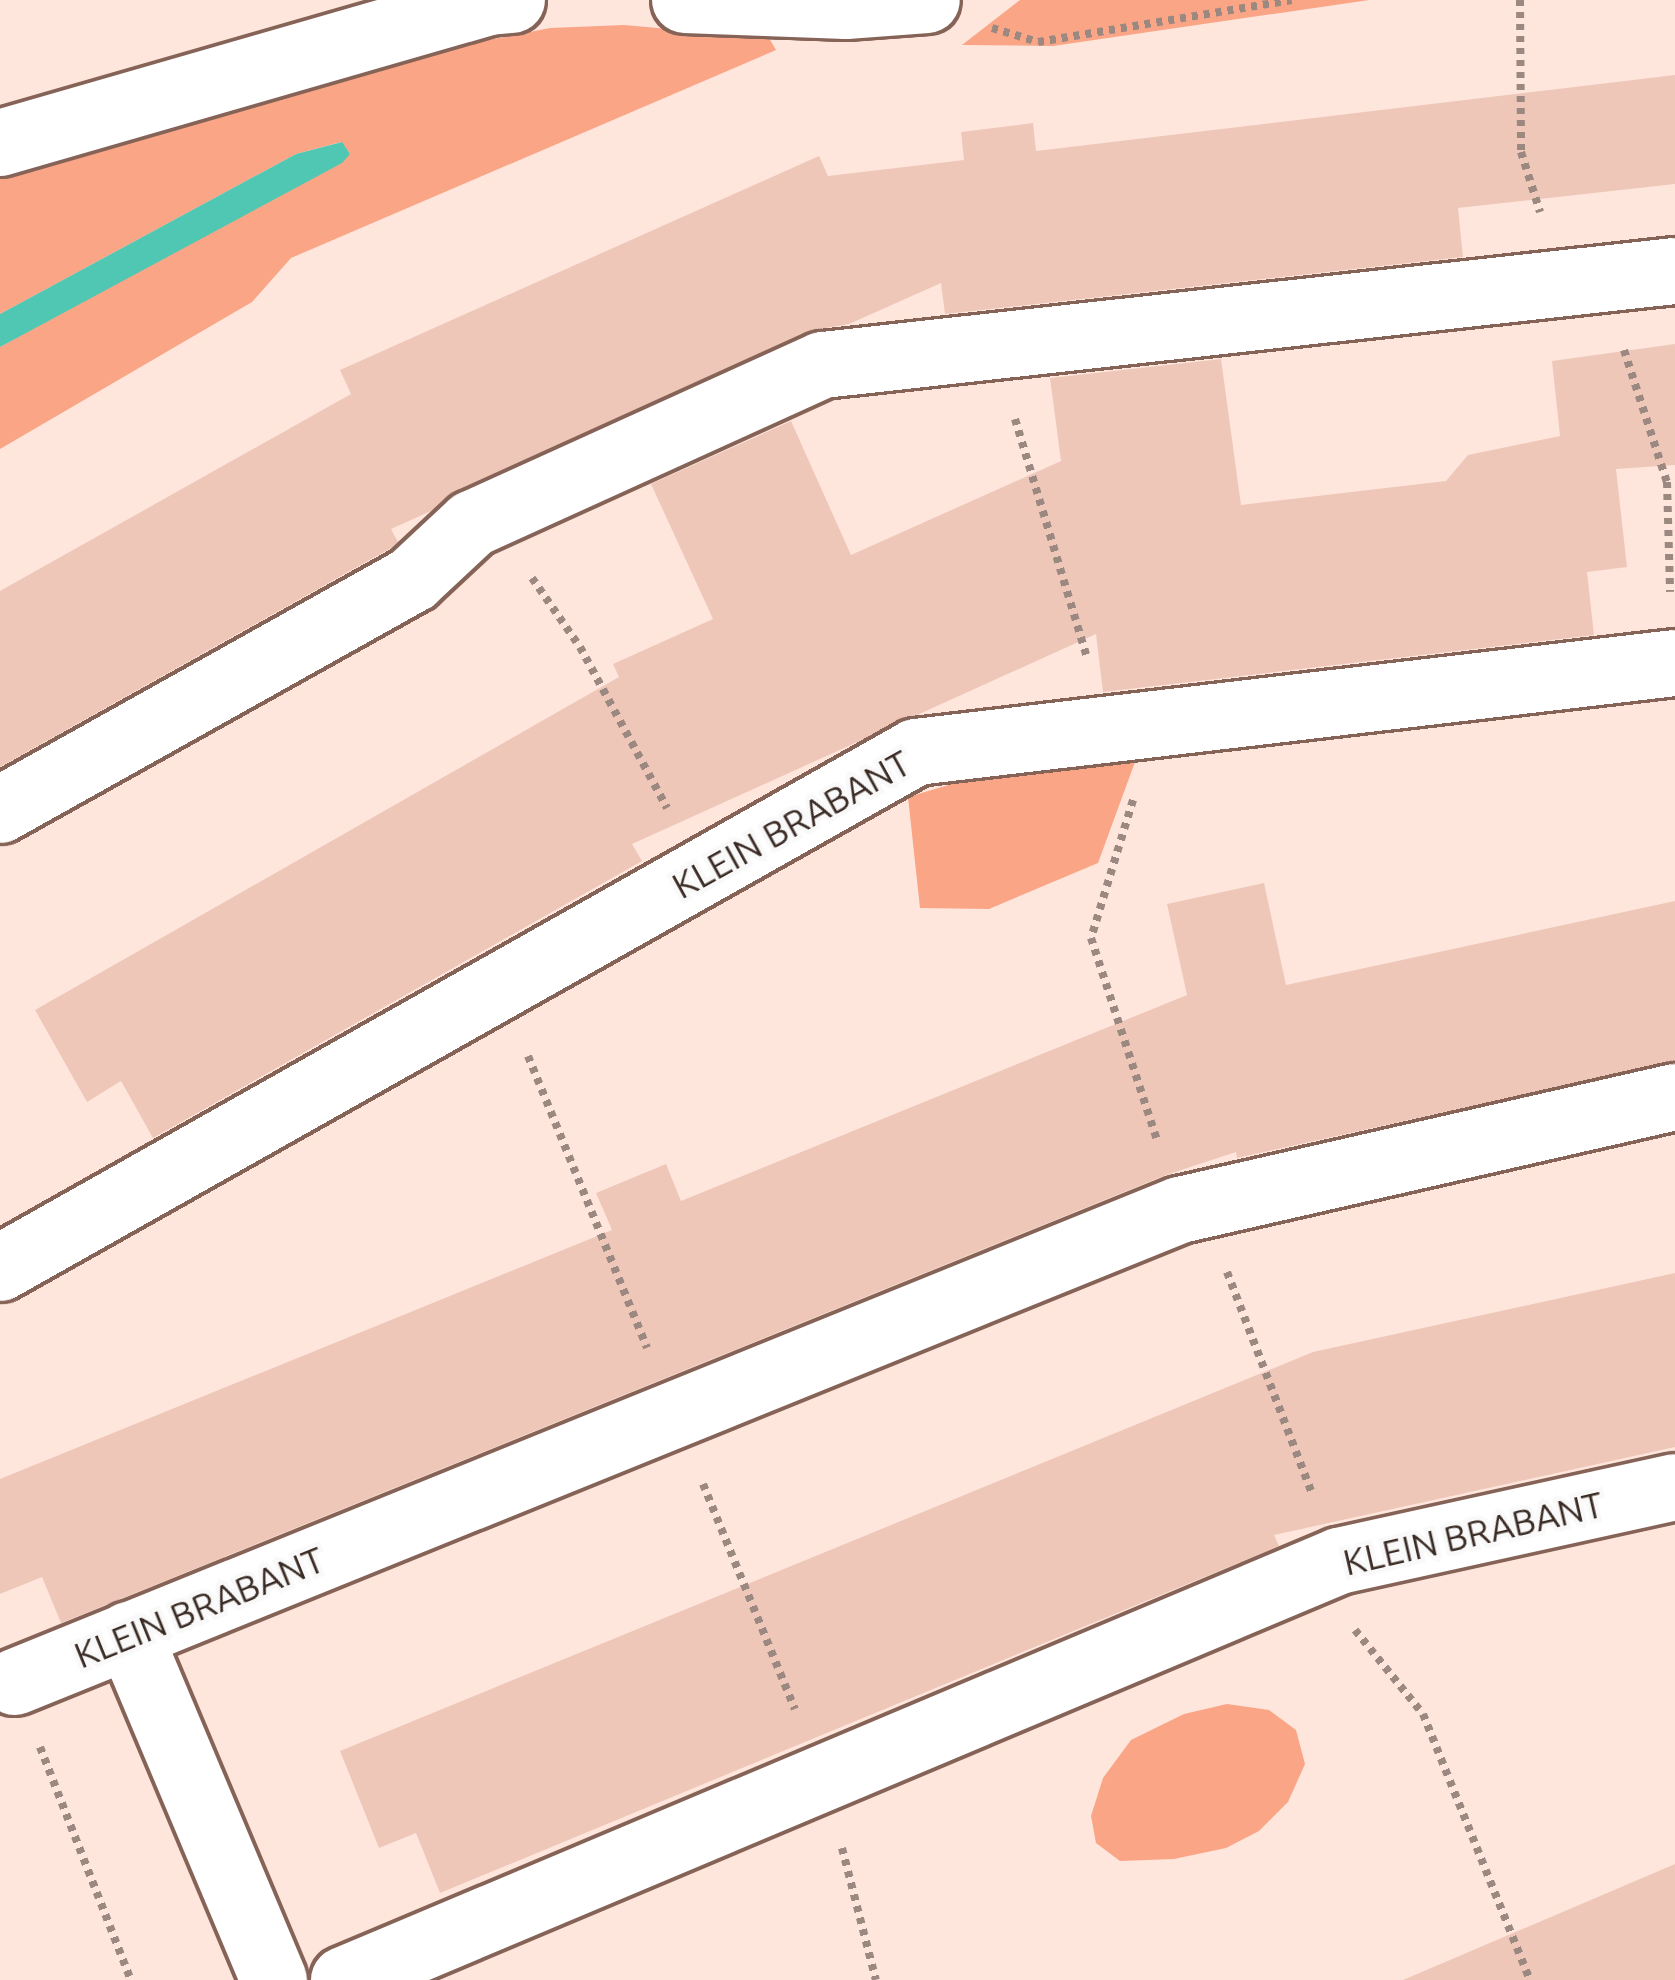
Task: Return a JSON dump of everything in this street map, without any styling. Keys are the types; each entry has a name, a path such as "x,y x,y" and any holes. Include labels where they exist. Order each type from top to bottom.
{"street":[{"path":"0,143 489,2 512,0"},
{"path":"685,0 921,2"},
{"path":"0,810 413,579 472,524 823,365 1675,271"},
{"name":"KLEIN BRABANT","path":"0,1268 916,752 1670,664"},
{"name":"KLEIN BRABANT","path":"15,1682 1190,1206 1675,1097"},
{"name":"KLEIN BRABANT","path":"344,1980 1326,1568 1675,1487"},
{"path":"129,1635 274,1980"}],"path":[{"path":"921,2 1038,42 1292,0"},
{"path":"1520,0 1521,152 1540,213 1587,281 1640,387 1667,482 1670,664"},
{"path":"993,346 1083,639 1128,726 1090,938 1326,1568 1423,1714 1530,1980"},
{"path":"472,524 543,589 700,874"},
{"path":"15,1682 131,1980"}],"shaded area":[{"path":"1020,0 1369,0 1053,46 962,45"},
{"path":"624,25 769,38 776,50 291,258 252,302 0,449 0,347 350,154 341,142 296,154 0,314 0,178 468,44 550,28"},
{"path":"1135,762 1098,863 989,909 920,908 908,797 952,784"},
{"path":"1227,1704 1269,1710 1296,1730 1305,1764 1288,1802 1259,1831 1226,1848 1174,1859 1120,1861 1096,1843 1091,1816 1103,1778 1131,1740 1184,1714"}],"water":[{"path":"342,142 350,154 342,163 0,347 0,314 296,154"}],"building":[{"path":"1675,75 1675,184 1458,208 1463,257 945,314 941,283 849,324 808,331 457,490 431,511 391,529 398,542 391,548 0,767 0,591 351,394 340,370 819,156 828,176 964,160 961,132 1033,123 1036,151"},
{"path":"1675,344 1675,465 1616,469 1627,567 1587,572 1594,635 1103,692 1096,634 632,844 642,861 153,1138 121,1081 87,1102 35,1010 619,677 613,664 713,619 651,484 791,421 851,555 1061,461 1050,378 1221,359 1241,505 1446,481 1468,455 1560,436 1552,361"},
{"path":"1264,883 1286,985 1675,901 1675,1061 1237,1158 1236,1152 1166,1175 61,1623 42,1577 0,1594 0,1479 612,1230 596,1193 666,1164 681,1201 1187,995 1167,904"},
{"path":"1675,1273 1675,1447 1274,1535 1279,1546 440,1893 416,1833 379,1848 340,1751 1313,1352"},
{"path":"1675,1864 1675,1980 1403,1980"}]}
